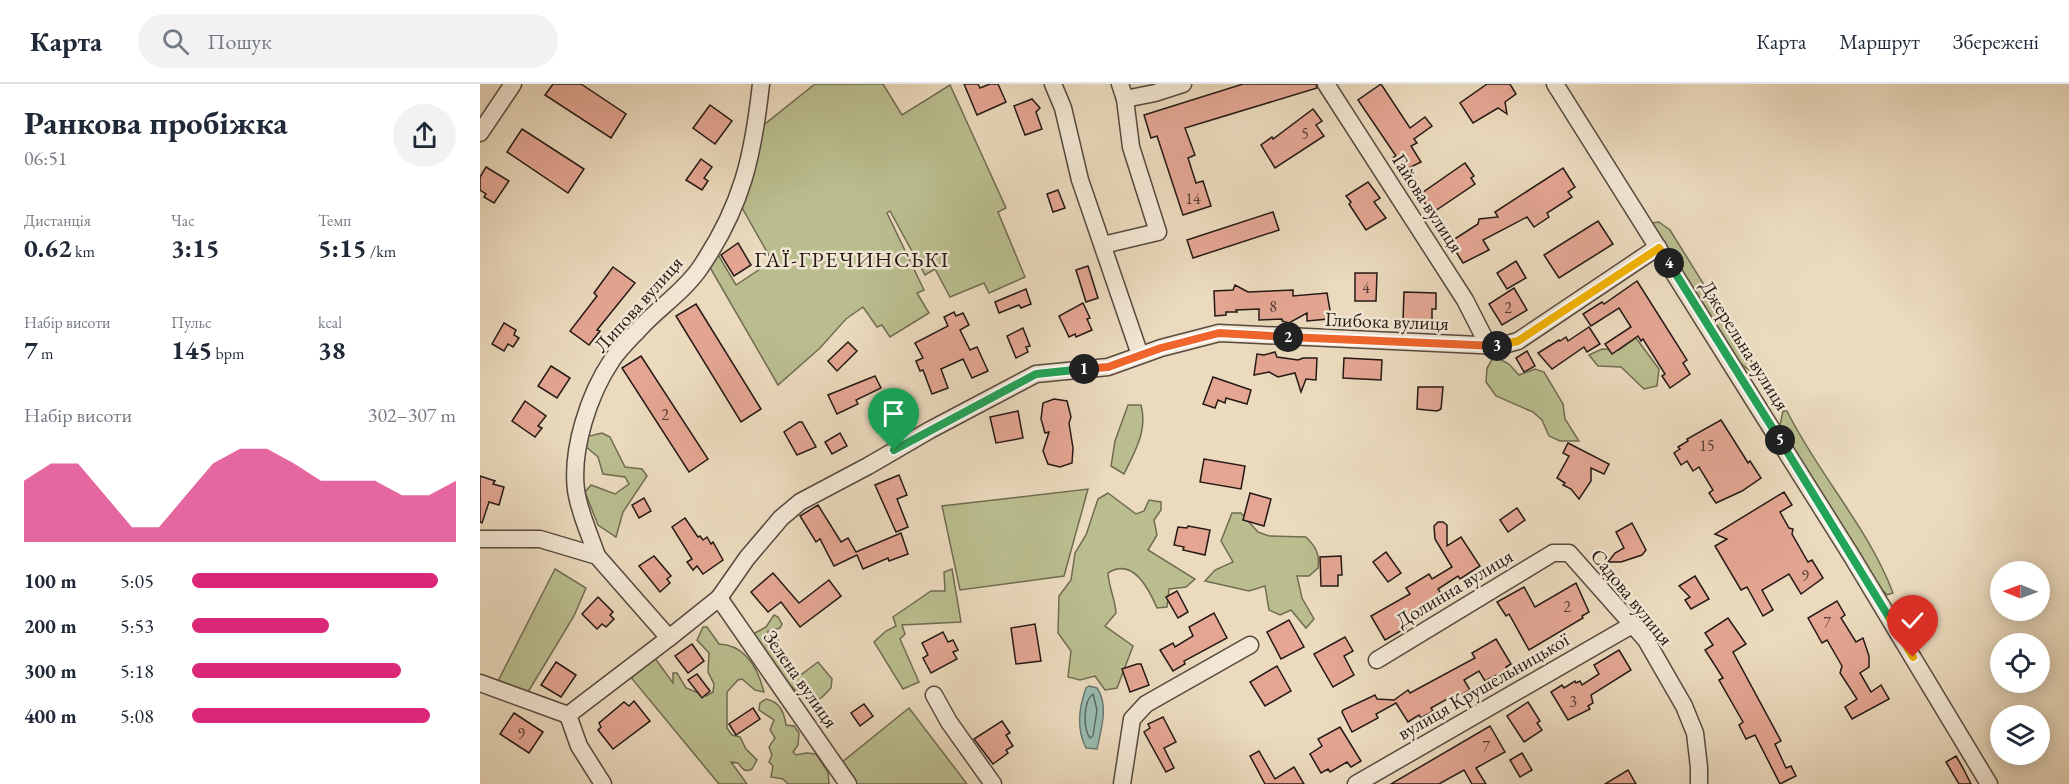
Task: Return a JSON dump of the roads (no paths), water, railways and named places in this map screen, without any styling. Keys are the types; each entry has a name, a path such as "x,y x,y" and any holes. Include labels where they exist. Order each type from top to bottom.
{"street":[{"path":"480,133 513,84"},
{"name":"Липова вулиця","path":"597,556 576,491 578,444 590,404 612,360 699,270 718,238 738,199 749,165 761,84"},
{"path":"1053,84 1063,108 1080,180 1140,355"},
{"path":"1103,245 1158,232 1131,147 1122,92 1155,93 1183,84"},
{"name":"Гайова вулиця","path":"1326,84 1465,300 1489,347"},
{"name":"Джерельна вулиця","path":"1555,84 1851,555 1989,784"},
{"name":"Глибока вулиця","path":"719,598 747,558 781,518 800,502 1036,374 1108,367 1140,355 1219,333 1489,347 1518,341 1659,248"},
{"path":"480,539 540,539 597,556 669,638"},
{"name":"Садова вулиця","path":"1553,553 1569,553 1646,640 1684,706 1695,733 1699,784"},
{"name":"Долинна вулиця","path":"1377,660 1553,553"},
{"path":"568,715 719,598"},
{"name":"Зелена вулиця","path":"719,598 848,784"},
{"name":"вулиця Крушельницької","path":"1356,784 1632,625"},
{"path":"1122,784 1132,719 1146,704 1250,645"},
{"path":"480,683 568,715"},
{"path":"933,694 949,722 993,784"},
{"path":"568,715 579,746 603,784"}],"water":[{"path":"1089,686 1097,688 1103,702 1102,726 1097,749 1086,748 1080,726 1082,703 1086,688"}],"district":[{"name":"ГАЇ-ГРЕЧИНСЬКІ","path":"852,259"}]}
